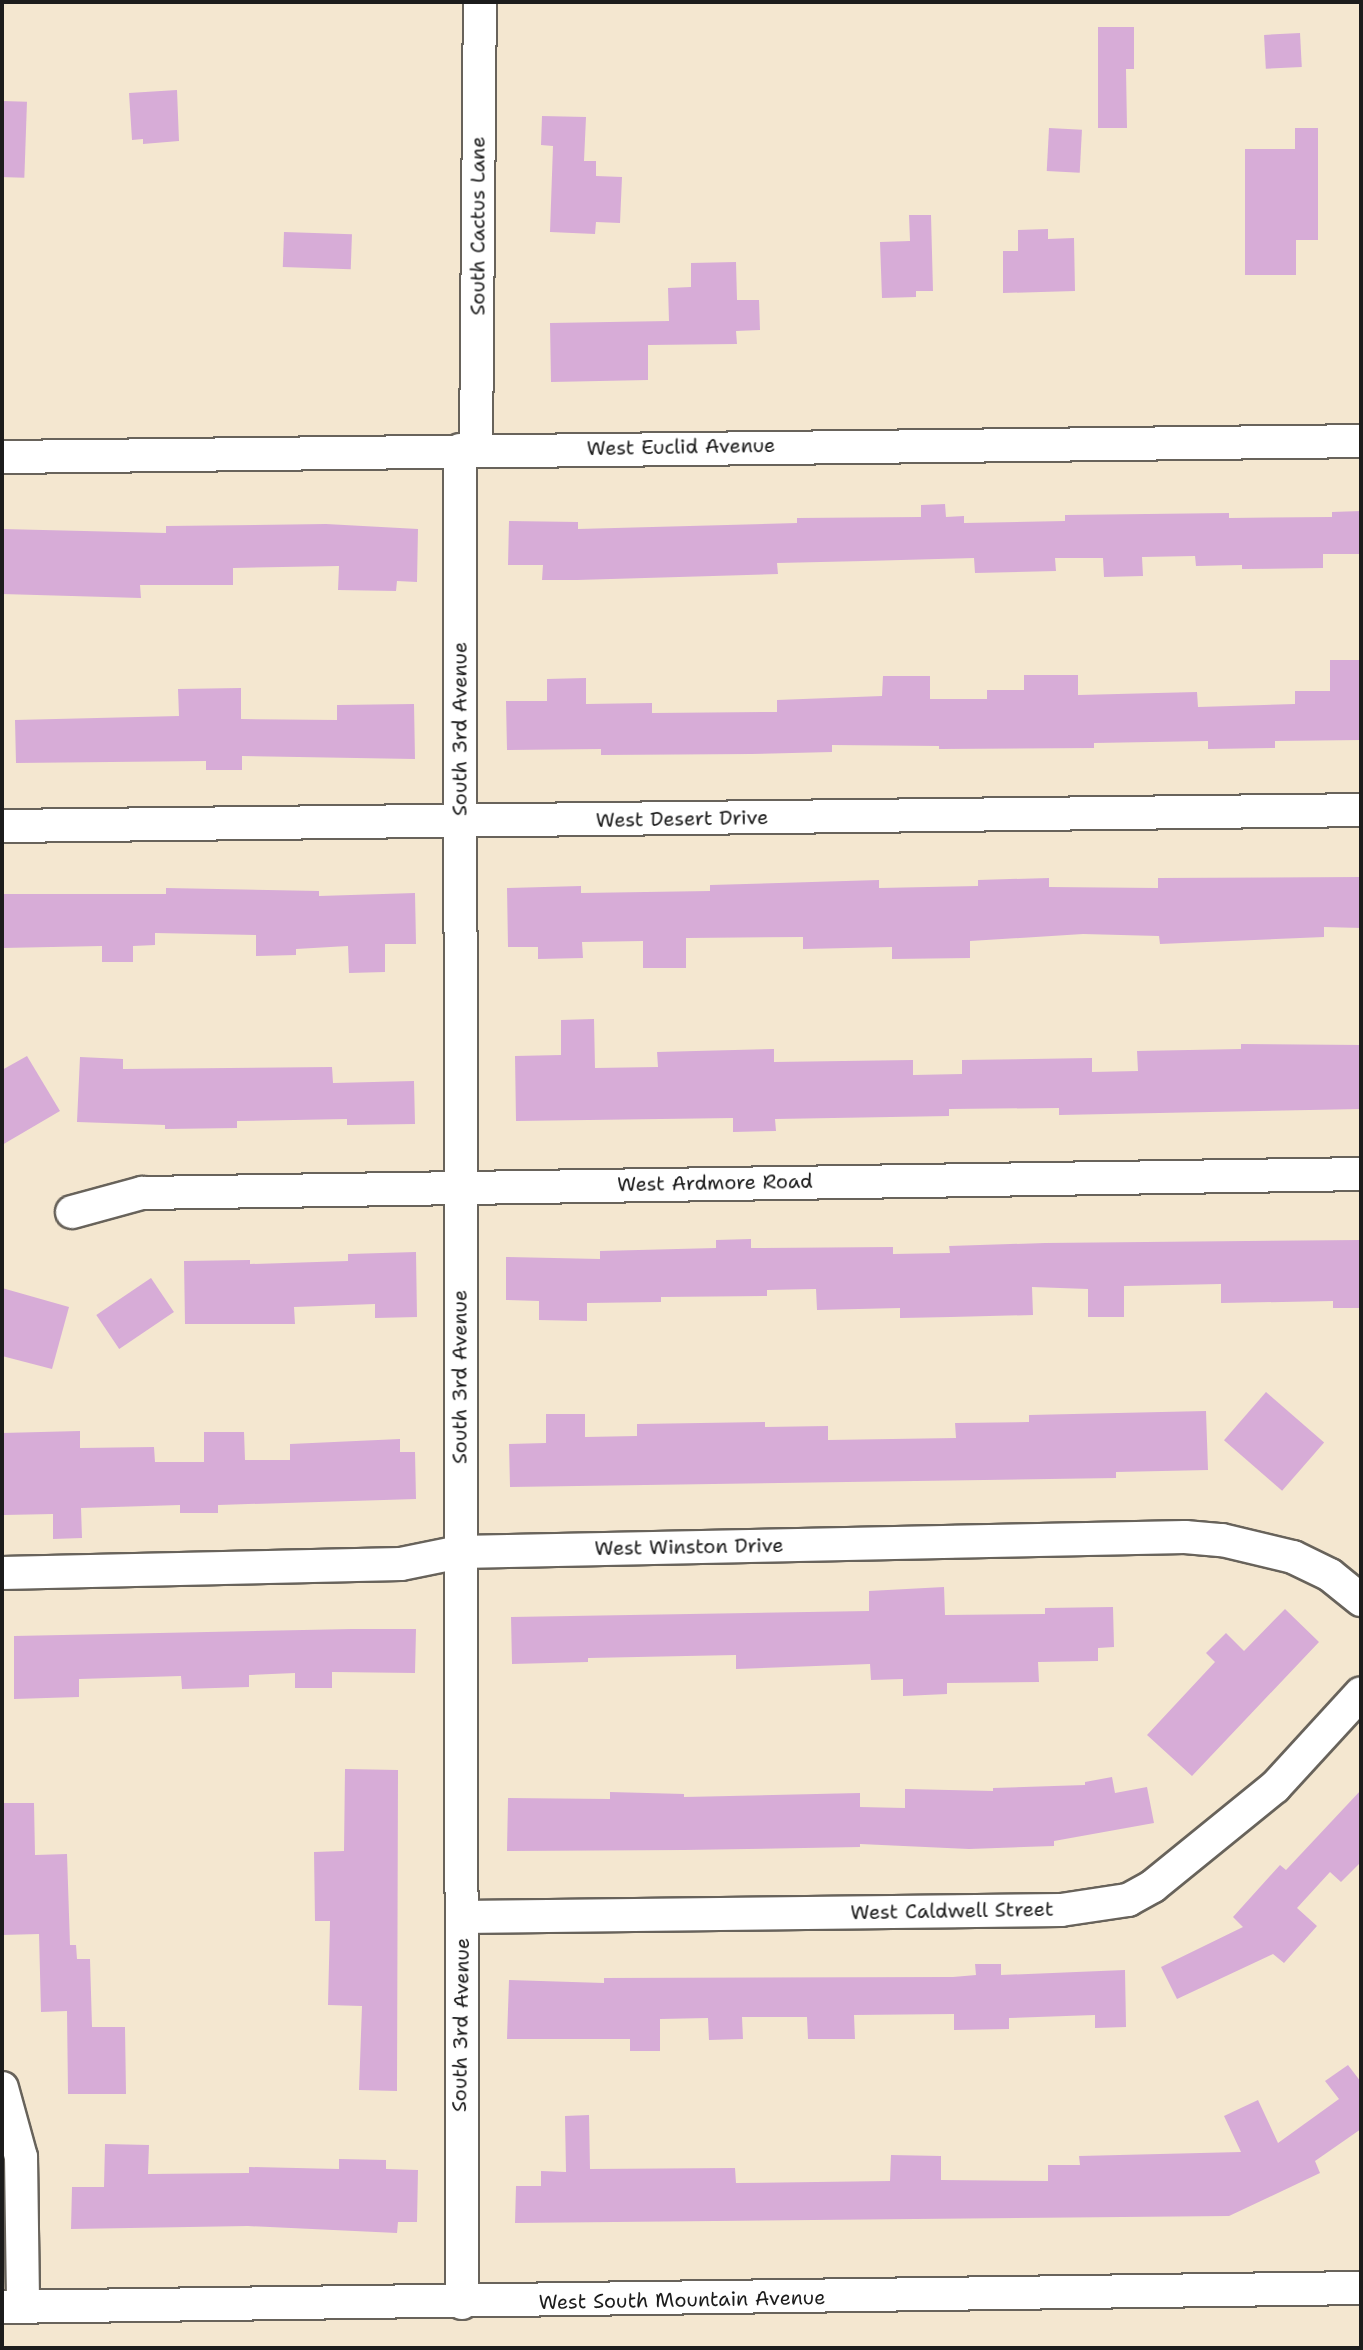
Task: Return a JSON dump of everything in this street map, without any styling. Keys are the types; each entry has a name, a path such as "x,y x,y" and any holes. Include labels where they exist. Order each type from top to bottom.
{"street":[{"name":"South Cactus Lane","path":"468,450 480,2"},
{"name":"West Euclid Avenue","path":"2,457 1361,441"},
{"name":"South 3rd Avenue","path":"462,2303 460,823 468,450"},
{"name":"West Desert Drive","path":"2,826 1361,810"},
{"name":"West Ardmore Road","path":"72,1212 142,1193 1361,1174"},
{"name":"West Winston Drive","path":"2,1573 401,1564 460,1552 1185,1537 1222,1540 1293,1557 1330,1575 1361,1600"},
{"name":"West Caldwell Street","path":"462,1917 1061,1910 1128,1900 1153,1886 1275,1787 1361,1693"},
{"path":"2,2088 21,2157 13,2307"},
{"name":"West South Mountain Avenue","path":"13,2307 1361,2288"}],"building":[{"path":"1098,27 1134,27 1134,69 1126,69 1127,128 1098,128"},
{"path":"1300,33 1302,67 1266,69 1264,35"},
{"path":"177,90 179,141 143,144 143,139 132,140 129,93"},
{"path":"2,101 27,102 24,178 2,177"},
{"path":"542,116 586,117 584,161 596,161 596,176 622,177 620,223 596,222 595,234 550,232 553,146 541,145"},
{"path":"1049,128 1082,130 1080,173 1047,171"},
{"path":"1295,128 1318,128 1318,240 1296,240 1296,275 1245,275 1245,149 1295,149"},
{"path":"909,215 931,215 933,291 916,291 916,297 882,298 880,242 910,241"},
{"path":"1048,229 1048,239 1074,238 1075,291 1003,293 1003,251 1018,251 1018,230"},
{"path":"284,232 352,234 351,269 283,267"},
{"path":"736,262 737,300 759,300 760,330 736,331 737,344 648,345 648,380 551,382 550,323 669,321 668,288 691,287 691,263"},
{"path":"945,504 946,517 964,516 964,523 1065,521 1065,515 1229,513 1229,518 1332,517 1332,512 1361,511 1361,554 1323,554 1323,568 1242,569 1242,565 1196,566 1195,556 1142,557 1143,576 1104,577 1103,558 1055,558 1056,571 975,573 974,558 777,563 778,574 577,580 542,580 543,565 508,565 509,521 578,522 578,529 797,523 797,518 921,517 921,505"},
{"path":"326,524 418,529 417,582 397,581 396,591 338,590 339,566 233,568 233,585 140,585 141,598 2,594 2,529 166,533 166,526"},
{"path":"1330,660 1361,660 1361,740 1275,741 1275,748 1208,749 1208,741 1094,743 1094,748 939,749 939,746 832,745 832,752 751,754 601,755 601,749 507,750 506,701 547,701 547,679 586,678 586,704 652,703 652,713 777,712 777,700 882,696 883,676 930,676 930,699 987,699 987,690 1024,690 1024,675 1078,675 1078,695 1197,692 1198,707 1295,704 1295,691 1330,691"},
{"path":"241,688 241,719 337,720 337,705 414,704 415,759 242,756 242,770 206,770 206,761 16,763 15,720 179,716 178,689"},
{"path":"1361,877 1361,928 1324,927 1324,937 1160,944 1159,936 1083,934 970,941 970,958 892,959 892,947 803,949 803,937 686,938 686,968 643,968 643,941 582,942 583,958 538,959 538,947 508,947 507,888 581,886 581,893 710,891 710,885 879,880 879,888 978,886 978,880 1049,878 1049,887 1158,888 1158,878"},
{"path":"166,888 319,891 319,896 415,893 416,944 385,944 385,972 349,973 348,946 296,949 296,955 256,956 256,935 155,933 155,945 133,946 133,962 102,962 102,946 2,948 2,894 166,894"},
{"path":"594,1019 595,1068 658,1067 657,1052 774,1049 774,1062 913,1060 913,1075 962,1074 962,1060 1092,1058 1092,1072 1138,1071 1137,1051 1241,1049 1241,1044 1361,1045 1361,1109 1059,1115 1059,1108 949,1109 949,1116 775,1119 776,1131 733,1132 733,1118 516,1121 515,1056 561,1055 561,1020"},
{"path":"27,1056 60,1111 2,1145 2,1070"},
{"path":"80,1057 123,1059 123,1069 332,1067 333,1083 414,1081 415,1124 347,1125 347,1119 237,1121 237,1128 165,1129 165,1125 77,1122"},
{"path":"751,1239 751,1248 893,1247 893,1254 950,1253 949,1246 1045,1243 1361,1240 1361,1308 1333,1308 1333,1301 1221,1303 1221,1284 1124,1286 1124,1317 1088,1317 1088,1289 1032,1287 1033,1315 900,1318 900,1308 817,1310 816,1289 767,1290 767,1296 661,1297 661,1302 587,1303 587,1321 539,1320 539,1301 506,1300 506,1257 600,1259 600,1251 716,1248 716,1240"},
{"path":"416,1252 417,1317 375,1318 375,1304 294,1307 295,1324 185,1324 184,1261 250,1260 250,1264 348,1261 348,1254"},
{"path":"151,1278 174,1312 119,1349 96,1315"},
{"path":"2,1288 69,1307 52,1369 2,1356"},
{"path":"1266,1392 1324,1443 1282,1491 1224,1440"},
{"path":"1206,1411 1208,1470 1116,1472 1116,1478 510,1487 509,1444 546,1443 546,1414 585,1414 585,1437 637,1436 637,1424 765,1422 765,1427 828,1426 828,1440 956,1438 955,1423 1029,1422 1029,1415"},
{"path":"80,1431 80,1448 154,1447 155,1462 204,1462 204,1432 244,1432 245,1460 290,1460 290,1444 400,1439 400,1452 415,1452 416,1499 218,1505 218,1513 180,1513 180,1505 81,1508 82,1538 53,1539 53,1514 4,1515 2,1433"},
{"path":"944,1587 945,1615 1045,1614 1045,1608 1113,1607 1114,1647 1098,1648 1098,1661 1038,1662 1039,1682 947,1683 947,1694 903,1696 903,1679 871,1680 870,1664 736,1669 736,1655 588,1658 588,1662 512,1664 511,1617 869,1611 869,1591"},
{"path":"1285,1609 1319,1642 1192,1776 1147,1735 1215,1662 1206,1653 1226,1633 1244,1651"},
{"path":"416,1629 415,1673 332,1672 332,1688 295,1688 295,1673 249,1675 249,1687 182,1689 181,1676 79,1679 79,1697 14,1699 14,1636"},
{"path":"345,1769 398,1770 397,2091 359,2090 362,2006 328,2005 330,1921 315,1921 314,1852 344,1851"},
{"path":"1112,1777 1115,1793 1147,1787 1154,1823 1054,1841 1054,1846 969,1849 860,1844 860,1847 507,1851 508,1798 610,1799 610,1792 684,1794 684,1797 860,1793 860,1807 905,1808 905,1789 993,1791 993,1788 1085,1785 1085,1782"},
{"path":"1361,1790 1361,1862 1341,1882 1330,1872 1297,1908 1317,1926 1284,1963 1273,1954 1177,1999 1161,1967 1243,1927 1233,1917 1280,1865 1286,1870"},
{"path":"2,1803 34,1803 35,1855 67,1854 70,1945 76,1945 77,1959 90,1959 92,2027 125,2027 126,2094 68,2094 67,2011 41,2012 39,1934 2,1935"},
{"path":"975,1964 1001,1964 1001,1975 1125,1970 1126,2027 1095,2028 1095,2015 1009,2018 1009,2029 954,2030 954,2014 854,2015 855,2039 808,2039 807,2017 742,2017 743,2039 709,2040 708,2018 660,2019 660,2051 630,2051 630,2039 507,2039 509,1980 604,1983 604,1978 953,1977 976,1975"},
{"path":"1348,2065 1361,2082 1361,2129 1315,2161 1320,2173 1229,2216 515,2223 516,2186 541,2186 541,2171 566,2172 565,2116 589,2115 590,2169 735,2168 736,2183 890,2181 891,2155 941,2156 941,2180 1048,2181 1048,2165 1080,2165 1079,2156 1241,2152 1224,2116 1258,2100 1278,2143 1339,2099 1325,2081"},
{"path":"105,2144 149,2145 148,2174 249,2173 249,2167 339,2169 339,2159 386,2160 386,2169 418,2170 417,2222 398,2222 397,2233 248,2226 71,2229 72,2187 104,2187"}]}
